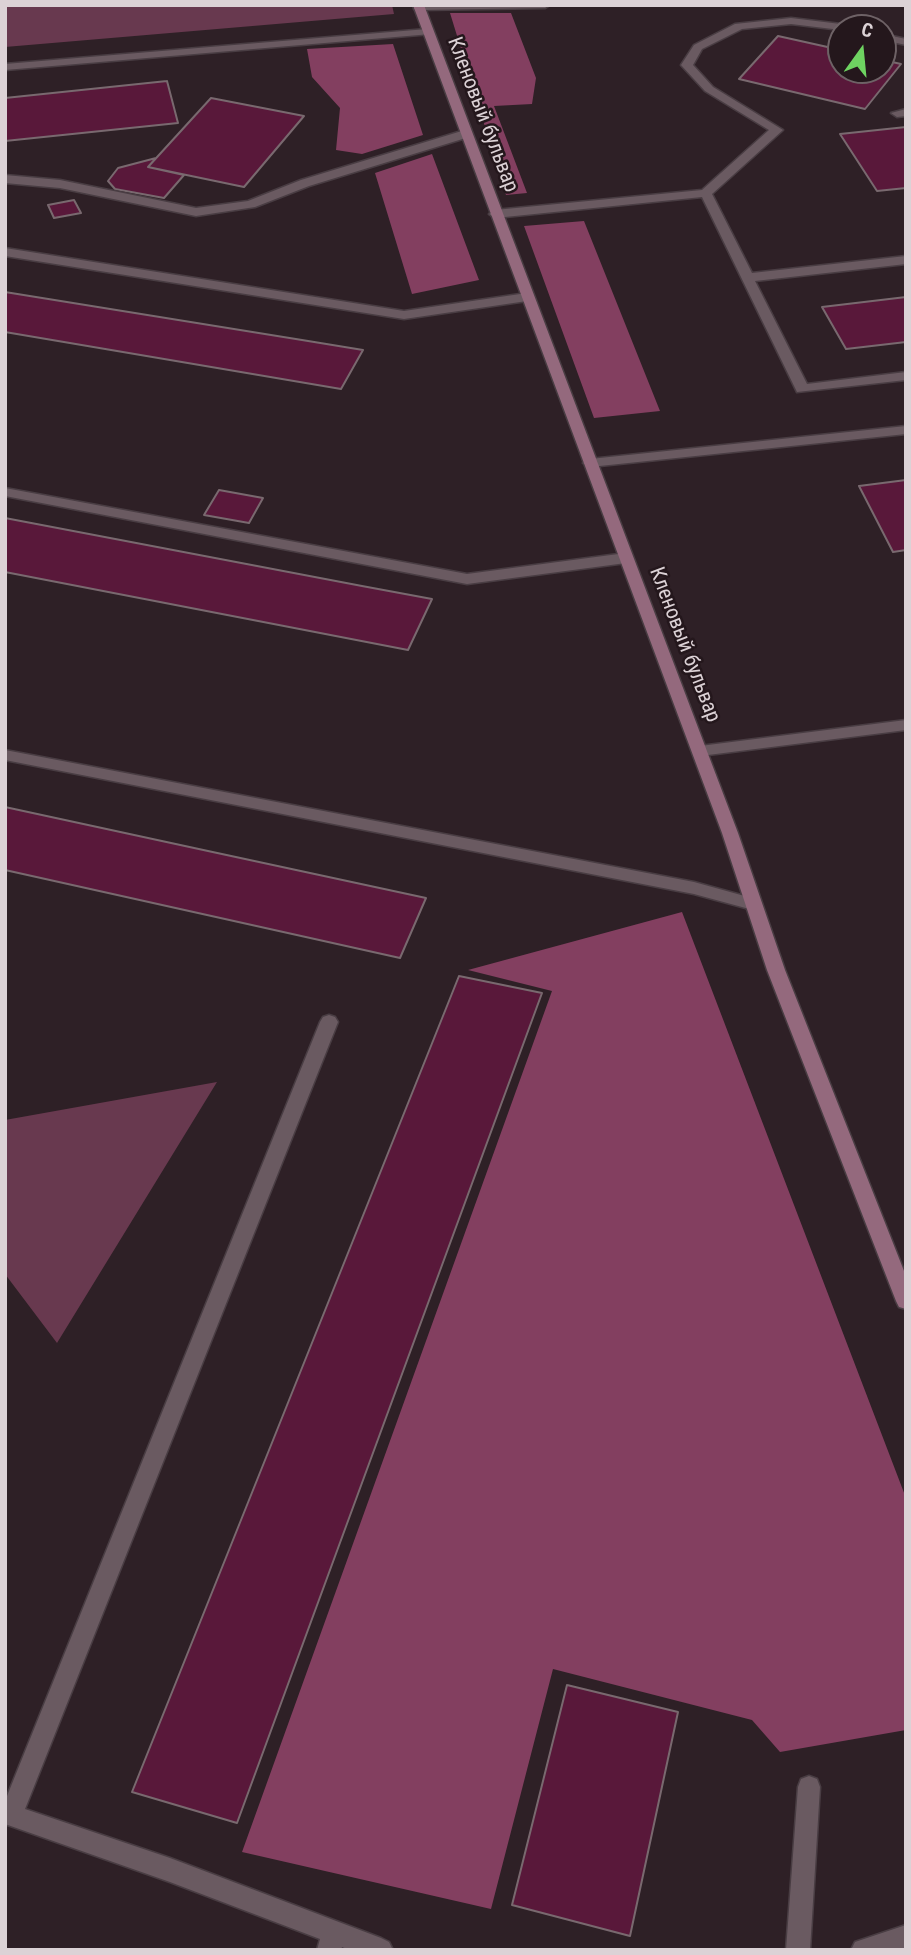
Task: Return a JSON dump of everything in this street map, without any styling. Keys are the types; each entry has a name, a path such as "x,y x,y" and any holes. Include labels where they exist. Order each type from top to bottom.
{"street":[{"name":"Кленовый бульвар","path":"418,6 700,751 752,904 906,1301"}],"lane":[{"path":"418,6 545,5"},
{"path":"495,214 706,194 778,130 709,89 687,65 698,47 739,26 790,21 827,25"},
{"path":"5,67 427,32"},
{"path":"5,179 60,184 196,212 251,204 305,183 465,134"},
{"path":"706,194 802,389 906,376"},
{"path":"5,251 404,315 527,298"},
{"path":"746,278 906,260"},
{"path":"590,463 906,430"},
{"path":"5,492 467,579 626,558"},
{"path":"700,751 906,725"},
{"path":"5,755 694,888 752,904"},
{"path":"329,1022 8,1822 170,1870 332,1941 381,1950"},
{"path":"798,1950 808,1787"},
{"path":"863,1950 906,1937"}],"shaded area":[{"path":"5,5 392,5 394,14 5,47"},
{"path":"450,13 511,13 536,78 532,104 494,106 527,193 506,195"},
{"path":"393,44 423,135 362,154 336,150 340,108 312,77 307,49"},
{"path":"432,154 479,280 412,294 375,173"},
{"path":"584,221 660,411 594,418 524,226"},
{"path":"682,912 906,1498 906,1730 780,1752 752,1720 553,1669 491,1909 242,1852 552,991 468,970"},
{"path":"217,1082 57,1343 5,1274 5,1120"}],"building":[{"path":"778,36 827,47 827,84 885,84 865,109 739,79"},
{"path":"167,81 178,123 5,141 5,98"},
{"path":"211,98 304,116 244,187 148,167"},
{"path":"906,127 906,188 877,191 840,134"},
{"path":"156,158 148,167 184,175 164,198 115,189 108,181 118,168"},
{"path":"74,200 81,213 54,218 48,205"},
{"path":"5,292 363,350 341,389 5,332"},
{"path":"906,297 906,342 846,349 822,307"},
{"path":"906,480 906,550 893,552 859,486"},
{"path":"219,490 263,498 249,523 204,515"},
{"path":"5,518 432,599 408,650 5,572"},
{"path":"5,807 426,898 400,958 5,870"},
{"path":"459,976 542,993 237,1823 132,1792"},
{"path":"567,1685 678,1712 630,1936 512,1905"}]}
